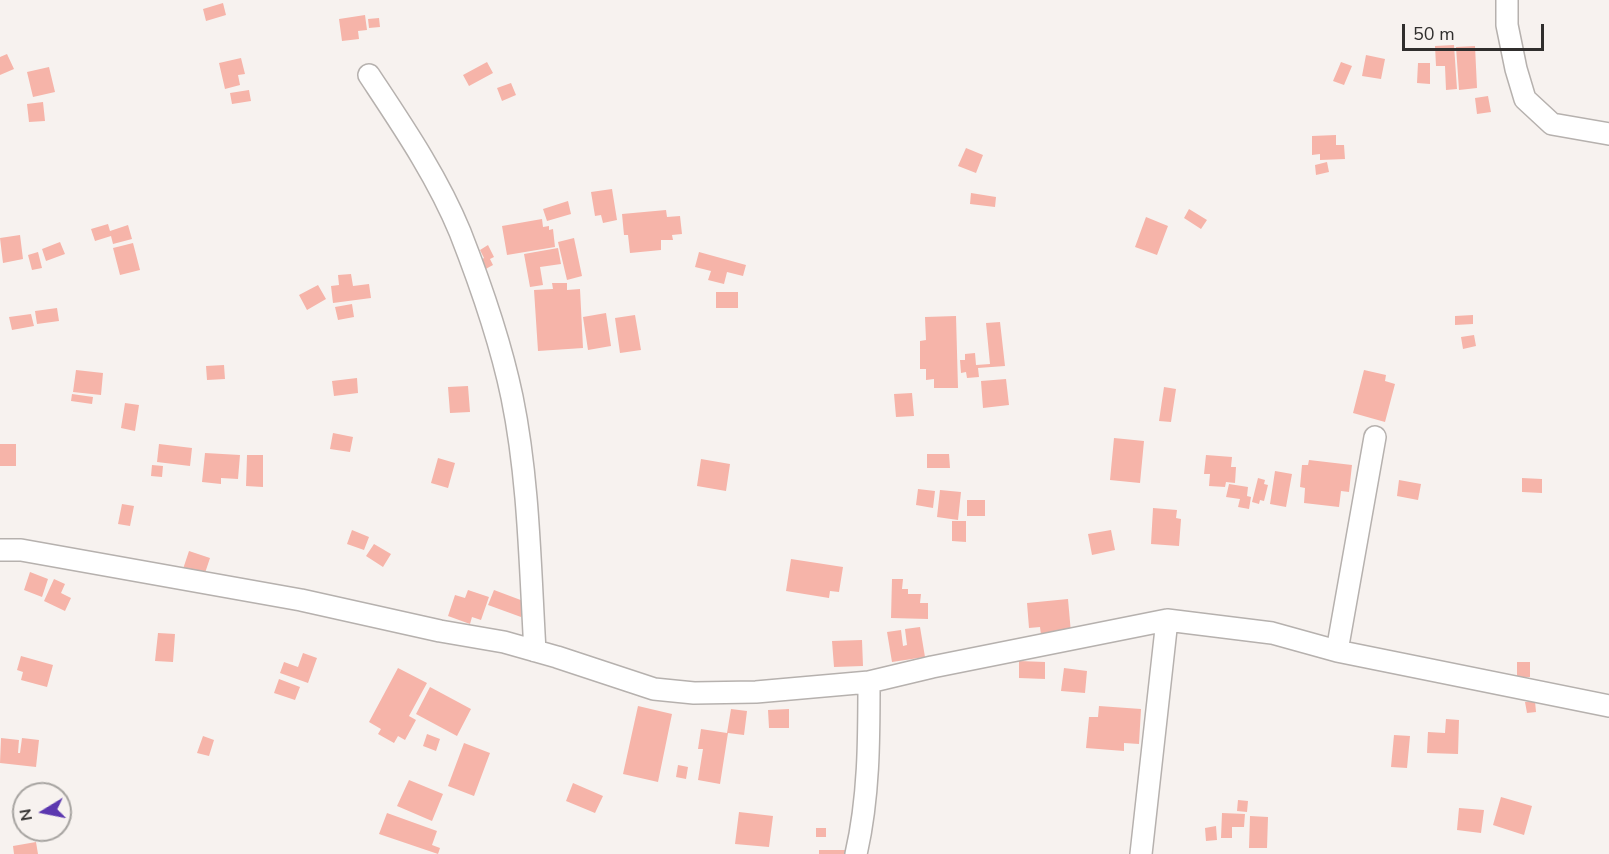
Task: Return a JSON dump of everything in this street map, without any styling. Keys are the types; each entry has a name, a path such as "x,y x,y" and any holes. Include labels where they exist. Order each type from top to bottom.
{"street":[{"path":"1507,0 1508,25 1516,69 1525,99 1552,124 1609,134"},
{"path":"369,75 427,164 460,231 493,327 512,397 525,490 535,651"},
{"path":"1337,651 1375,437"},
{"path":"0,550 21,550 301,600 440,631 504,642 654,690 694,693 756,692 869,682 932,667 1167,620 1272,633 1337,651 1609,706"},
{"path":"1141,854 1167,620"},
{"path":"856,854 862,826 868,754 869,682"}],"building":[{"path":"223,3 226,15 206,21 203,9"},
{"path":"365,15 367,30 358,31 359,39 342,41 339,19"},
{"path":"379,18 380,27 369,28 368,19"},
{"path":"1454,45 1457,89 1446,90 1445,66 1436,66 1435,46"},
{"path":"1475,46 1477,88 1459,90 1456,47"},
{"path":"7,54 14,69 0,75 0,57"},
{"path":"1366,55 1385,59 1381,79 1362,76"},
{"path":"241,58 245,74 238,75 240,85 225,89 219,63"},
{"path":"487,62 493,73 469,86 463,75"},
{"path":"1341,62 1352,66 1344,85 1333,81"},
{"path":"1418,63 1430,63 1430,84 1417,83"},
{"path":"49,67 55,92 33,97 27,72"},
{"path":"511,83 516,95 502,101 497,88"},
{"path":"249,90 251,101 232,104 230,93"},
{"path":"1488,96 1491,112 1477,114 1475,98"},
{"path":"43,102 45,121 29,122 27,104"},
{"path":"1336,135 1336,145 1344,145 1345,159 1320,160 1320,154 1312,155 1312,136"},
{"path":"966,148 983,155 976,173 958,166"},
{"path":"1327,162 1329,172 1316,175 1315,165"},
{"path":"612,189 617,220 603,223 601,215 595,216 591,192"},
{"path":"971,193 996,197 995,207 970,204"},
{"path":"568,201 571,214 547,221 543,209"},
{"path":"1189,209 1207,220 1201,229 1184,218"},
{"path":"666,210 667,217 680,216 682,234 672,235 673,240 661,240 661,250 630,253 628,235 624,235 622,214"},
{"path":"1146,217 1168,226 1157,255 1135,247"},
{"path":"542,219 543,227 549,226 549,230 553,229 555,247 507,255 502,226"},
{"path":"108,224 110,231 128,225 132,239 113,244 111,236 95,241 91,229"},
{"path":"20,235 23,259 3,263 0,238"},
{"path":"574,238 582,276 567,280 558,242"},
{"path":"60,242 65,254 46,261 42,249"},
{"path":"133,243 140,270 120,275 113,248"},
{"path":"488,245 494,257 490,259 493,265 482,271 477,262 484,258 480,250"},
{"path":"558,248 561,264 540,267 543,285 530,287 524,254"},
{"path":"38,252 42,268 32,270 28,255"},
{"path":"699,252 746,265 743,276 727,272 724,284 708,280 711,271 695,267"},
{"path":"351,274 353,286 369,284 371,298 333,303 331,286 339,285 338,275"},
{"path":"552,283 567,283 567,290 580,289 583,348 538,351 534,290 553,289"},
{"path":"318,285 326,299 307,310 299,295"},
{"path":"716,292 738,292 738,308 716,308"},
{"path":"352,304 354,317 338,320 335,307"},
{"path":"57,308 59,321 37,324 35,311"},
{"path":"606,313 611,346 588,350 583,317"},
{"path":"31,314 34,326 12,330 9,317"},
{"path":"635,315 641,350 620,353 615,318"},
{"path":"1473,315 1473,324 1455,325 1455,316"},
{"path":"956,316 958,388 934,388 934,379 926,380 926,369 920,369 920,341 926,340 925,317"},
{"path":"1000,322 1005,366 978,368 979,377 967,378 966,372 961,373 960,360 965,360 965,354 975,353 976,365 990,364 986,323"},
{"path":"1474,335 1476,346 1463,349 1461,337"},
{"path":"224,365 225,379 207,380 206,366"},
{"path":"76,370 103,373 101,395 73,392"},
{"path":"1364,370 1386,375 1385,381 1395,384 1385,422 1353,413"},
{"path":"357,378 358,393 334,396 332,381"},
{"path":"1006,379 1009,405 983,408 981,381"},
{"path":"468,386 470,412 450,413 448,387"},
{"path":"1164,387 1176,389 1171,422 1159,421"},
{"path":"912,393 914,416 896,417 894,394"},
{"path":"72,394 93,397 92,404 71,401"},
{"path":"125,403 139,405 135,431 121,428"},
{"path":"333,433 353,437 350,452 330,449"},
{"path":"1114,438 1144,441 1140,483 1110,480"},
{"path":"0,444 16,444 16,466 0,466"},
{"path":"159,444 192,448 190,466 157,462"},
{"path":"205,453 240,455 238,479 221,478 221,484 202,482"},
{"path":"927,454 949,454 950,468 927,468"},
{"path":"247,455 263,455 263,487 246,486"},
{"path":"1206,455 1232,457 1231,467 1236,467 1235,483 1226,482 1225,487 1209,486 1210,474 1204,474"},
{"path":"438,458 455,463 448,488 431,483"},
{"path":"701,459 730,464 726,491 697,486"},
{"path":"1309,460 1352,465 1349,492 1341,491 1339,507 1304,503 1305,488 1300,487 1302,465 1308,465"},
{"path":"152,465 163,466 162,477 151,476"},
{"path":"1275,471 1292,474 1286,507 1270,504"},
{"path":"1258,478 1265,480 1264,484 1268,485 1264,501 1260,500 1259,504 1252,502"},
{"path":"1522,478 1542,479 1542,493 1522,492"},
{"path":"1399,480 1421,484 1418,500 1397,496"},
{"path":"1229,484 1248,487 1247,496 1251,497 1249,509 1238,507 1240,499 1226,497"},
{"path":"918,489 935,491 933,508 916,505"},
{"path":"940,490 961,492 958,520 937,517"},
{"path":"967,500 985,500 985,516 967,516"},
{"path":"122,504 134,506 130,526 118,524"},
{"path":"1153,508 1177,510 1176,518 1181,519 1179,546 1151,544"},
{"path":"952,521 966,521 966,542 952,541"},
{"path":"352,530 369,537 364,550 347,544"},
{"path":"1111,530 1115,550 1092,555 1088,534"},
{"path":"374,544 391,554 383,567 366,556"},
{"path":"189,551 210,558 204,576 183,569"},
{"path":"791,559 843,567 839,592 830,591 829,598 786,591"},
{"path":"30,572 48,579 42,597 24,590"},
{"path":"54,579 65,584 61,593 71,598 65,611 44,601"},
{"path":"892,579 903,579 902,589 908,589 908,594 921,594 920,603 928,603 928,619 891,618"},
{"path":"468,590 489,597 481,620 472,617 470,624 448,616 455,595 465,598"},
{"path":"494,590 526,602 521,617 488,605"},
{"path":"1068,599 1071,633 1041,635 1040,627 1029,628 1027,603"},
{"path":"920,627 925,657 892,662 887,632 901,630 903,646 907,645 905,629"},
{"path":"158,633 175,634 173,662 155,661"},
{"path":"862,640 863,666 834,667 832,641"},
{"path":"303,653 317,658 308,683 280,673 284,662 298,667"},
{"path":"21,656 53,665 47,687 21,680 23,672 17,670"},
{"path":"1019,661 1045,662 1045,679 1019,678"},
{"path":"1517,662 1530,662 1530,677 1517,678"},
{"path":"398,668 427,683 409,716 416,720 405,740 398,736 394,743 378,734 381,729 369,722"},
{"path":"1064,668 1087,671 1085,693 1061,691"},
{"path":"279,679 300,687 295,700 274,693"},
{"path":"430,687 471,709 457,736 416,714"},
{"path":"1535,701 1536,712 1527,713 1525,702"},
{"path":"638,706 672,714 658,782 623,774"},
{"path":"1099,706 1141,709 1139,744 1124,743 1124,751 1086,748 1089,717 1098,717"},
{"path":"731,709 747,711 744,735 728,733 720,784 698,780 703,749 698,749 701,729 727,733"},
{"path":"789,709 789,728 769,728 768,710"},
{"path":"1446,719 1459,720 1458,754 1427,753 1428,732 1445,733"},
{"path":"427,734 440,739 436,751 423,746"},
{"path":"1394,735 1410,736 1407,768 1391,767"},
{"path":"203,736 214,740 209,756 197,753"},
{"path":"1,738 19,740 18,753 20,753 22,738 39,740 36,767 0,763"},
{"path":"464,743 490,753 474,796 448,786"},
{"path":"678,765 688,767 686,779 676,777"},
{"path":"409,780 443,794 432,821 397,806"},
{"path":"573,783 603,796 595,813 566,801"},
{"path":"1501,797 1532,806 1524,835 1493,825"},
{"path":"1238,800 1248,801 1247,812 1237,811"},
{"path":"1459,808 1484,810 1481,833 1457,830"},
{"path":"739,812 773,816 769,847 735,844"},
{"path":"387,813 437,831 432,845 440,848 438,854 379,834"},
{"path":"1222,813 1245,814 1244,827 1232,827 1232,838 1221,838"},
{"path":"1250,816 1268,817 1267,848 1249,848"},
{"path":"1216,826 1217,840 1206,841 1205,828"},
{"path":"816,828 826,828 826,837 816,837"},
{"path":"36,842 38,854 14,854 13,846"},
{"path":"819,850 846,850 846,854 819,854"}]}
